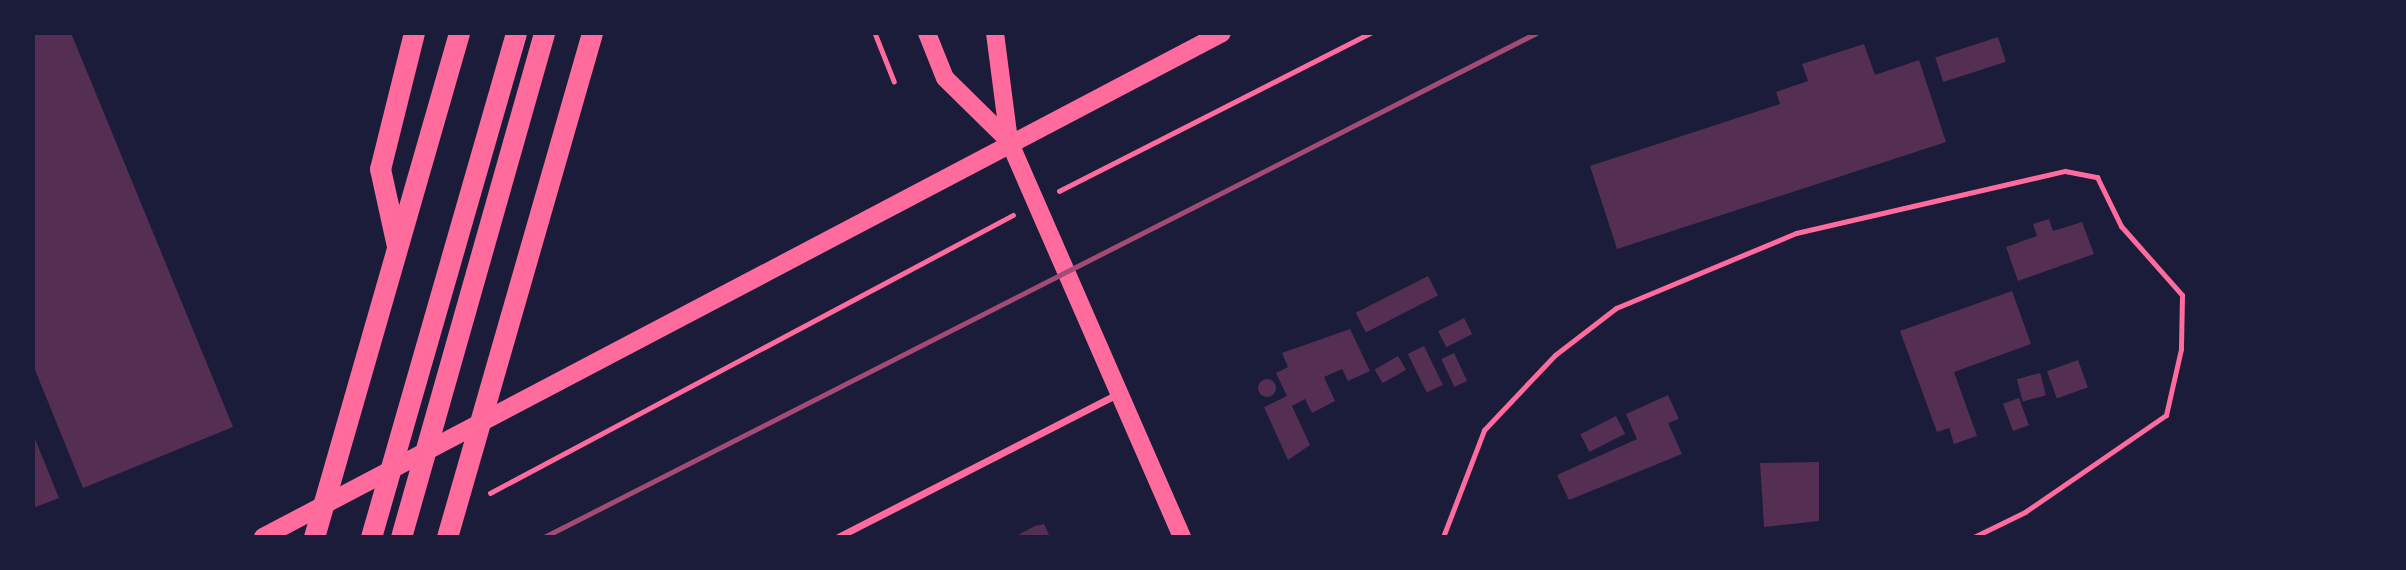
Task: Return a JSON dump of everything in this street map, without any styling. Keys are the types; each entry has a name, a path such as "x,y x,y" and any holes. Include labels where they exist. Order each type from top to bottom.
{"highway":[{"path":"398,250 380,169 414,33"},
{"path":"314,537 459,33"},
{"path":"371,537 516,33"},
{"path":"401,537 544,33"},
{"path":"447,537 592,33"},
{"path":"576,88 604,33"}],"main road":[{"path":"927,33 945,78 1009,141"},
{"path":"995,33 1009,141 1121,392 1182,537"},
{"path":"263,537 1009,141 1222,33"}],"street":[{"path":"838,537 1121,392"}],"lane":[{"path":"1443,537 1484,430 1555,355 1616,308 1796,233 2065,171 2097,177 2121,226 2182,295 2181,349 2166,415 2025,512 1974,537"}],"path":[{"path":"875,33 894,80"},
{"path":"480,498 1037,203 1370,33"}],"building":[{"path":"33,33 71,33 233,427 83,488 33,365"},
{"path":"1998,37 2006,62 1943,82 1935,57"},
{"path":"1864,44 1875,75 1919,60 1946,142 1617,249 1590,166 1780,104 1776,92 1808,81 1802,64"},
{"path":"2049,219 2053,231 2082,222 2094,254 2018,281 2006,247 2037,236 2033,224"},
{"path":"1428,276 1438,296 1366,332 1356,313"},
{"path":"2012,291 2031,344 1954,372 1977,436 1954,444 1949,428 1937,432 1900,331"},
{"path":"1464,318 1472,334 1446,347 1438,331"},
{"path":"1350,329 1370,371 1348,381 1342,369 1324,377 1335,401 1312,413 1305,399 1292,406 1310,445 1288,460 1264,407 1287,396 1276,373 1288,367 1282,353"},
{"path":"1424,346 1443,385 1427,393 1408,354"},
{"path":"1454,353 1467,381 1454,387 1441,359"},
{"path":"1398,356 1406,370 1383,383 1375,370"},
{"path":"2078,360 2088,387 2057,399 2047,371"},
{"path":"2040,373 2046,395 2023,401 2017,379"},
{"path":"1267,379 1273,382 1276,388 1273,394 1267,397 1261,394 1258,388 1261,382"},
{"path":"1668,395 1679,419 1668,423 1682,454 1569,500 1557,475 1637,439 1626,414"},
{"path":"2019,398 2029,425 2013,431 2003,404"},
{"path":"1616,416 1625,434 1589,452 1580,434"},
{"path":"33,434 59,498 33,508"},
{"path":"1819,462 1819,521 1764,527 1760,463"},
{"path":"1044,524 1050,537 1014,537 1035,526"}],"railway":[{"path":"544,537 1536,33"}]}
